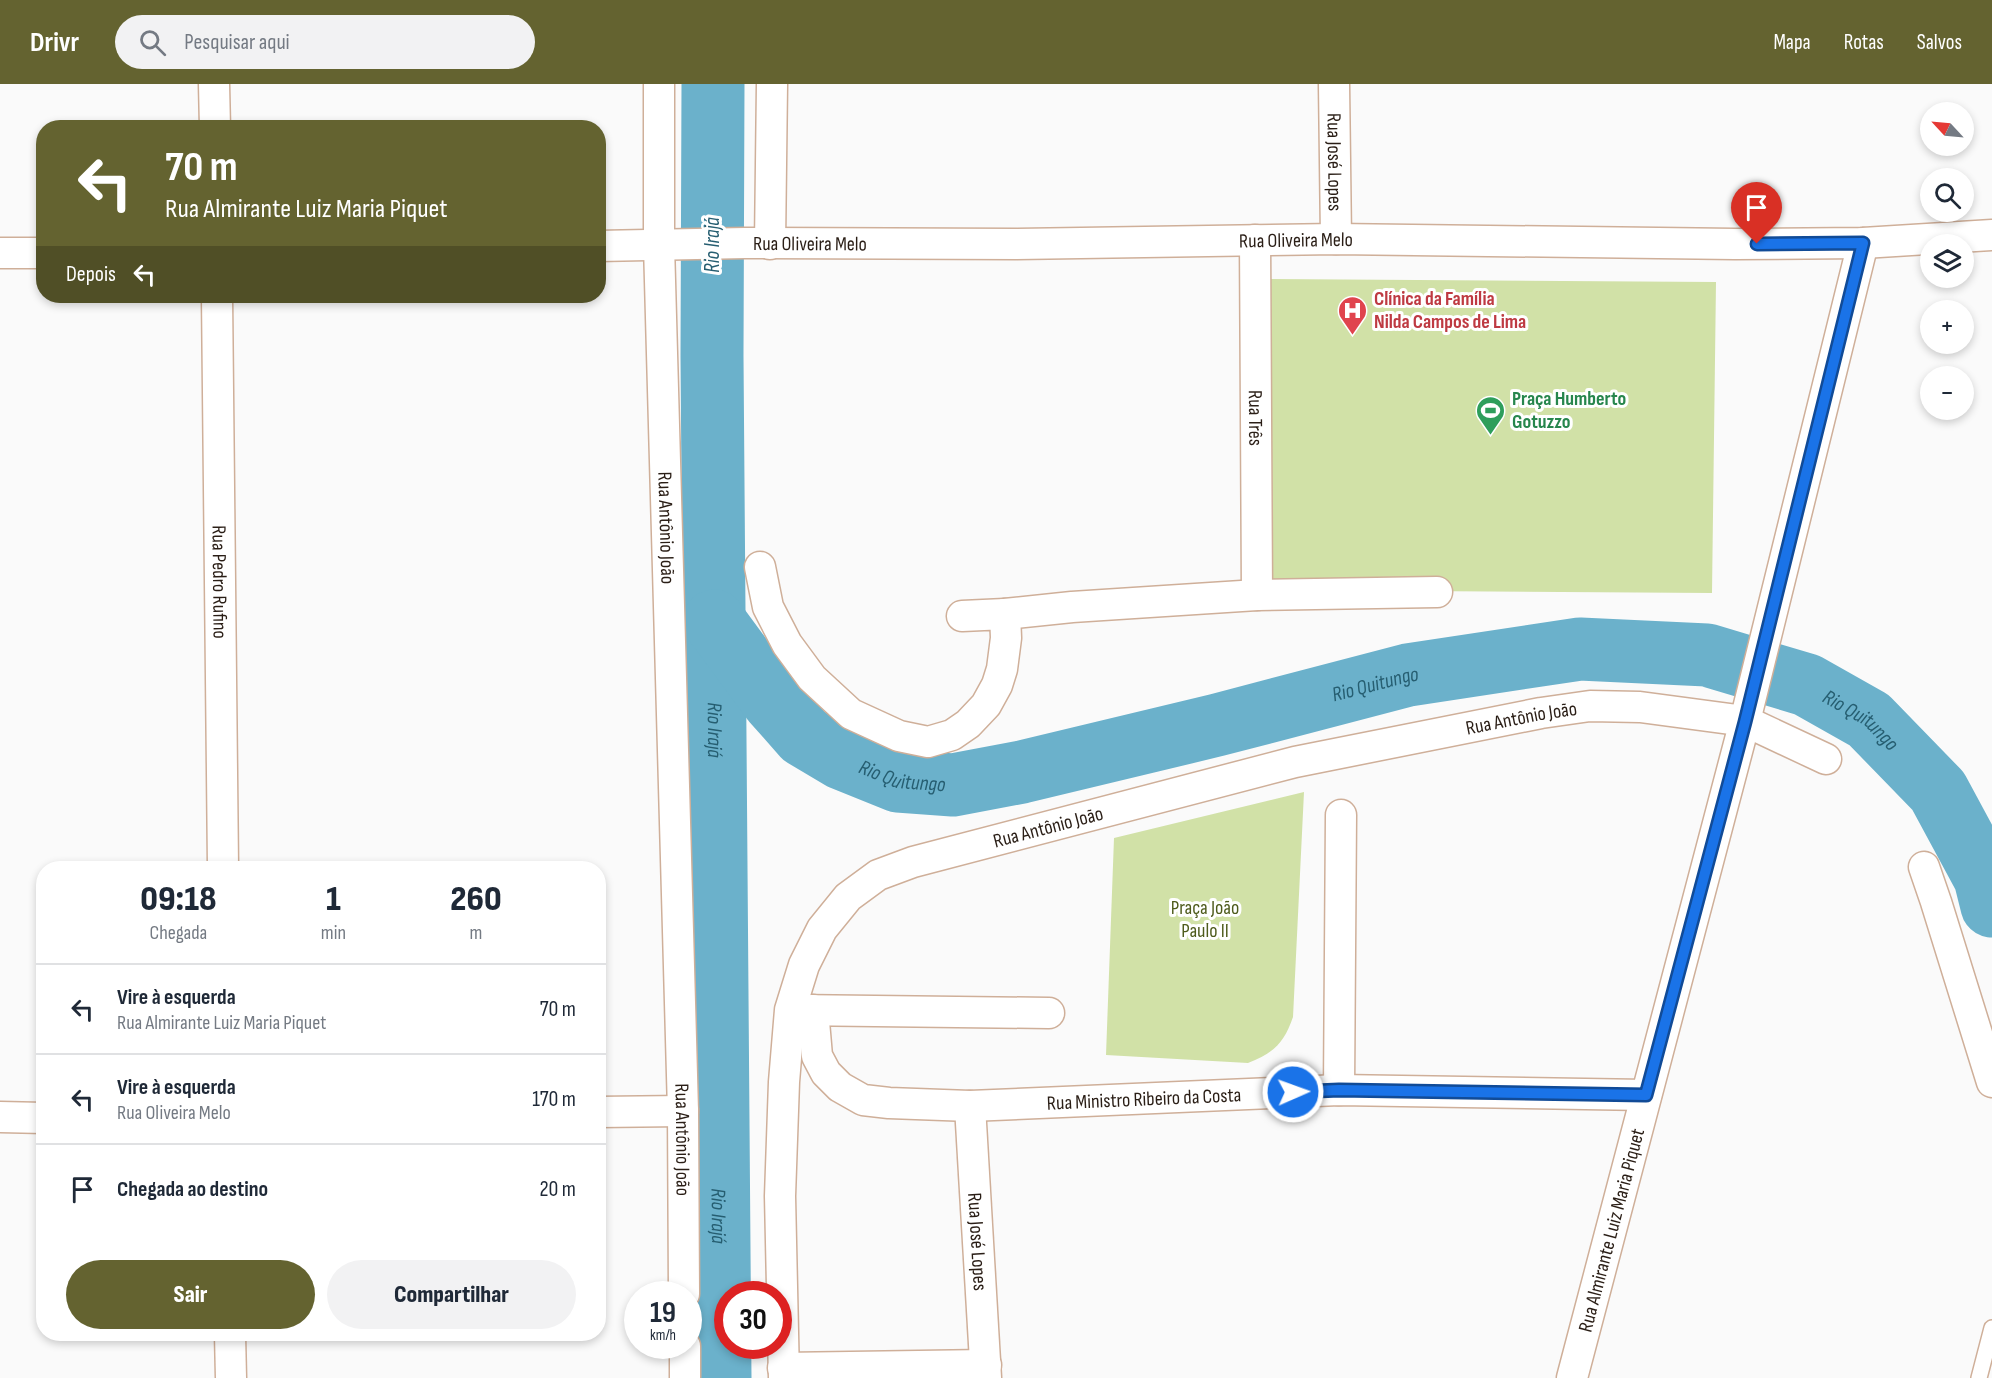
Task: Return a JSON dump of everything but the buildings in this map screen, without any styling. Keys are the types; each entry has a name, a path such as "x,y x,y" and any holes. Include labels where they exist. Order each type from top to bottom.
{"street":[{"path":"214,84 215,120"},
{"name":"Rua Antônio João","path":"659,84 665,245 683,1111 684,1281"},
{"path":"758,244 772,84"},
{"name":"Rua José Lopes","path":"1334,84 1336,239"},
{"name":"Rua Oliveira Melo","path":"606,246 1017,244 1336,239 1735,244 1863,243 1992,236"},
{"name":"Rua Três","path":"1254,240 1257,595"},
{"name":"Rua Almirante Luiz Maria Piquet","path":"1572,1378 1745,722 1863,243"},
{"path":"0,253 36,253"},
{"name":"Rua Pedro Rufino","path":"217,303 223,861"},
{"path":"760,567 768,607 787,644 812,678 851,714 899,736 928,742 952,735 968,724 986,705 997,685 1002,669 1006,638 1005,614"},
{"path":"962,616 1257,595 1437,592"},
{"name":"Rua Antônio João","path":"783,1373 780,1196 784,1082 802,1010 804,965 822,929 848,897 878,876 913,862 1295,762 1541,713 1590,706 1640,707 1745,722 1826,759"},
{"path":"1339,1090 1341,815"},
{"path":"1924,867 1992,1082"},
{"path":"802,1010 1049,1013"},
{"name":"Rua Ministro Ribeiro da Costa","path":"802,1010 817,1056 826,1073 840,1087 863,1100 970,1106 1339,1090 1646,1095"},
{"name":"Rua José Lopes","path":"970,1106 986,1372"},
{"path":"606,1112 683,1111"},
{"path":"0,1117 36,1118"},
{"path":"230,1341 231,1378"},
{"path":"684,1359 685,1378"},
{"path":"783,1373 986,1372"}],"lane":[{"path":"1979,1378 1992,1328"}],"green space":[{"name":"Praça Humberto Gotuzzo","path":"1271,279 1716,282 1712,593 1267,590"},
{"name":"Praça João Paulo II","path":"1304,792 1293,1017 1282,1040 1271,1051 1248,1063 1106,1055 1114,838"}],"waterway":[{"name":"Rio Irajá","path":"713,84 712,356 720,1378"},
{"name":"Rio Quitungo","path":"714,621 773,701 804,736 841,758 898,781 953,785 1022,772 1217,725 1408,675 1580,649 1707,655 1807,685 1869,720 1938,791 1985,878 1992,906"}],"place":[{"name":"Clínica da Família Nilda Campos de Lima","path":"1353,336"},
{"name":"Praça Humberto Gotuzzo","path":"1491,436"}],"route":[{"path":"1293,1092 1339,1090 1646,1095 1745,722 1863,243 1757,244"}]}
